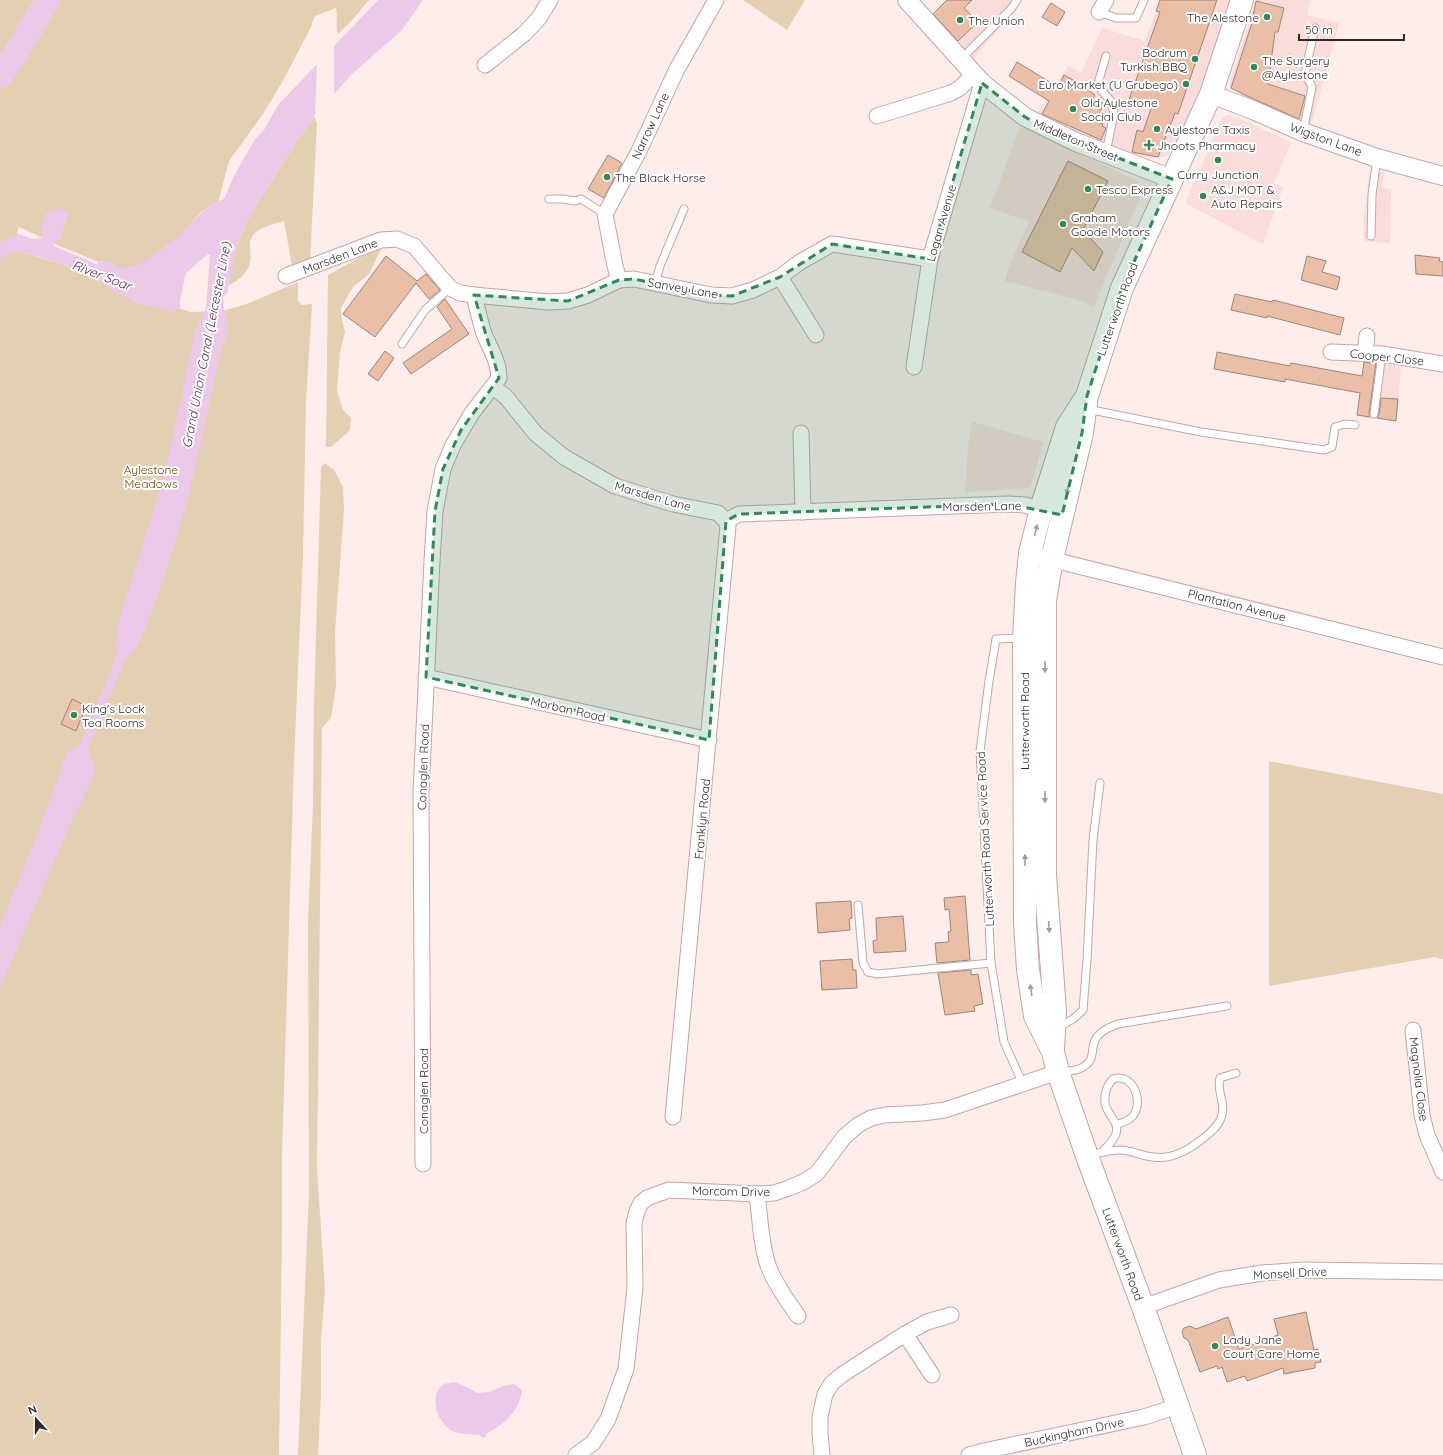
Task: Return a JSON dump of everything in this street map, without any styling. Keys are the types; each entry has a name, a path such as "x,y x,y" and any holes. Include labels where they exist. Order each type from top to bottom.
{"main road":[{"name":"Lutterworth Road","path":"1035,638 1045,600 1062,515 1068,456 1067,427 1086,402 1122,288 1211,94 1242,0"},
{"name":"Lutterworth Road","path":"1068,456 1041,509 1030,553 1026,590 1035,638 1025,923 1028,970 1048,1019 1056,1062 1095,1154 1143,1307 1194,1455"}],"street":[{"path":"485,65 524,34 539,18 550,0"},
{"name":"Narrow Lane","path":"605,214 639,151 677,69 716,0"},
{"name":"Middleton Street","path":"907,0 978,78 1025,118 1076,142 1172,179"},
{"path":"877,116 951,93 978,78"},
{"name":"Logan Avenue","path":"914,367 930,259 978,78"},
{"name":"Wigston Lane","path":"1211,94 1253,110 1303,132 1377,158 1443,176"},
{"path":"605,214 614,266 619,280"},
{"name":"Marsden Lane","path":"286,276 381,240 397,239 414,246 450,288"},
{"name":"Sanvey Lane","path":"474,295 549,302 568,301 588,295 619,280 634,279 710,295 732,296 753,290 780,277 800,262 832,244 930,259"},
{"path":"780,277 816,335"},
{"path":"450,288 460,293 474,295 485,334 499,374 499,378 493,387"},
{"path":"1365,352 1367,336"},
{"name":"Cooper Close","path":"1331,352 1365,352 1443,364"},
{"name":"Marsden Lane","path":"493,387 506,397 536,434 564,457 615,486 673,504 718,513 726,521 739,514 1008,504 1025,505 1062,515"},
{"name":"Conaglen Road","path":"424,1164 421,792 435,511 443,469 453,445 472,413 493,387"},
{"path":"801,433 803,512"},
{"name":"Franklyn Road","path":"673,1117 709,740 728,526 726,521"},
{"name":"Plantation Avenue","path":"1030,553 1443,657"},
{"name":"Morban Road","path":"426,677 709,740"},
{"name":"Magnolia Close","path":"1413,1030 1422,1115 1427,1135 1443,1172"},
{"name":"Morcom Drive","path":"576,1455 593,1443 608,1420 626,1369 635,1288 634,1223 637,1211 647,1198 670,1190 757,1194 774,1193 803,1182 816,1174 844,1137 858,1125 871,1118 885,1115 944,1110 1023,1084 1056,1062"},
{"path":"757,1194 768,1267 781,1292 798,1316"},
{"name":"Monsell Drive","path":"1143,1307 1219,1280 1262,1273 1304,1270 1443,1272"},
{"path":"822,1455 820,1417 825,1394 832,1383 843,1374 905,1334 927,1322 951,1315"},
{"path":"905,1334 932,1375"},
{"name":"Buckingham Drive","path":"970,1455 1144,1417 1178,1406"}],"lane":[{"path":"961,59 1011,9 1017,0"},
{"path":"1103,6 1116,18 1136,18 1144,0"},
{"path":"1303,132 1312,88 1305,72 1315,28"},
{"path":"1106,56 1099,80 1102,91 1110,100 1114,112 1106,154"},
{"path":"1371,236 1372,195 1377,158"},
{"path":"549,200 563,199 575,201 581,199 605,214"},
{"path":"655,284 660,266 684,209"},
{"path":"402,344 425,310 450,288"},
{"path":"1374,414 1382,354"},
{"path":"1086,402 1201,432 1324,450 1332,447 1335,427 1345,424 1355,425"},
{"name":"Lutterworth Road Service Road","path":"1023,1084 1004,1042 992,963 980,751 996,639 1035,638"},
{"path":"1048,1019 1074,1020 1082,1010 1088,953 1093,840 1100,782"},
{"path":"858,905 863,963 868,972 878,974 992,963"},
{"path":"1056,1062 1079,1069 1088,1063 1092,1057 1095,1039 1107,1028 1118,1024 1226,1006"},
{"path":"1095,1154 1120,1150 1152,1157 1166,1158 1193,1146 1217,1125 1222,1117 1223,1107 1219,1083 1220,1078 1236,1073"},
{"path":"1095,1154 1111,1143 1116,1133 1116,1125 1107,1110 1105,1100 1106,1090 1113,1079 1124,1078 1130,1081 1133,1086 1136,1092 1138,1106 1136,1112 1131,1118 1116,1125"}],"highlighted area":[{"path":"982,83 1025,117 1050,131 1172,179 1122,288 1087,396 1082,433 1062,515 1008,504 739,514 726,521 709,740 426,677 435,511 443,469 461,430 499,378 474,295 568,301 619,280 634,279 711,295 732,296 780,277 832,244 930,259"}],"shaded area":[{"path":"947,0 1023,0 972,61 932,15"},
{"path":"1160,0 1230,0 1210,63 1175,148 1169,155 1150,158 1114,148 1038,112 1068,66 1081,73 1102,28 1145,41"},
{"path":"1256,0 1311,0 1307,15 1339,23 1312,123 1262,107 1243,96 1229,85"},
{"path":"1229,114 1291,142 1274,183 1283,187 1263,244 1185,203 1222,118"},
{"path":"1020,126 1138,181 1142,193 1094,306 1075,299 1005,281 1010,264 1029,222 990,208"},
{"path":"1370,169 1384,173 1382,188 1391,189 1390,243 1364,241 1364,217"},
{"path":"1364,362 1376,362 1401,367 1396,421 1357,417"},
{"path":"972,422 1044,442 1030,488 965,492 968,446"}],"green space":[{"name":"Aylestone Meadows","path":"0,0 369,0 338,34 336,8 315,16 310,29 284,79 263,114 229,161 218,202 202,211 181,235 150,259 136,266 119,268 108,262 99,262 52,243 59,239 68,216 43,238 19,227 17,233 19,234 16,235 24,253 67,266 71,270 190,312 223,311 247,304 298,282 298,301 302,305 312,304 306,401 303,554 294,762 282,1154 279,1455 0,1455"},
{"path":"743,0 805,0 787,30"},
{"path":"314,116 317,123 310,262 292,266 284,221 276,223 255,232 250,242 250,262 245,274 228,286 238,241 249,217"},
{"path":"383,245 369,274 353,287 341,308 345,332 340,352 337,391 343,410 351,418 350,430 331,447 326,447 328,275"},
{"path":"325,463 335,471 343,487 344,509 335,632 336,686 331,718 322,728 317,1169 325,1289 321,1341 321,1395 318,1455 298,1455 309,1192 308,921 313,803 314,704 321,467"},
{"path":"1269,761 1443,794 1443,959 1435,957 1269,986"}],"water":[{"path":"378,0 423,0 402,30 353,73 314,116 249,217 238,241 227,293 223,298 228,330 220,356 188,498 164,579 142,637 135,650 125,660 88,749 94,766 94,775 67,832 0,988 0,926 33,845 67,753 79,746 117,655 117,630 161,486 173,437 195,331 206,308 210,255 207,255 186,273 180,300 180,308 172,312 154,306 141,305 133,302 126,296 116,293 98,279 73,271 67,266 42,258 21,252 2,256 0,262 0,243 1,241 19,234 33,239 43,238 41,232 45,214 58,208 68,212 68,216 59,239 52,243 54,246 96,264 105,261 119,268 126,268 141,264 179,236 211,204 224,199 234,176 255,139 264,130 278,105"},
{"path":"454,1382 477,1393 490,1392 503,1386 514,1384 522,1390 518,1405 510,1416 499,1426 486,1434 486,1437 482,1438 480,1435 464,1434 452,1431 445,1425 438,1414 435,1402 438,1390 443,1384"}],"pier":[{"path":"334,43 334,97 315,118 317,61"}],"building":[{"name":"The Union","path":"947,0 972,0 964,8 978,22 958,41 933,14"},
{"path":"1160,0 1217,0 1178,114 1175,113 1158,157 1132,152 1137,130 1143,132 1152,106 1129,100 1160,12 1156,11"},
{"name":"The Surgery @Aylestone","path":"1256,1 1284,8 1278,32 1275,32 1268,84 1305,96 1299,119 1231,88 1251,26"},
{"path":"1051,3 1065,12 1057,26 1042,17"},
{"name":"Old Aylestone Social Club","path":"1017,62 1058,87 1064,75 1095,95 1093,99 1104,104 1095,121 1103,124 1102,126 1106,128 1101,140 1042,114 1049,101 1009,76"},
{"name":"The Black Horse","path":"608,155 622,163 604,198 588,189"},
{"path":"1068,161 1108,181 1083,230 1103,252 1094,271 1072,248 1060,272 1022,252"},
{"path":"1415,255 1440,258 1439,261 1443,262 1443,276 1416,274"},
{"path":"386,256 417,281 426,274 440,290 429,299 416,283 375,337 343,314"},
{"path":"1307,256 1326,261 1322,272 1340,277 1337,290 1301,280"},
{"path":"1235,294 1272,302 1273,300 1344,318 1340,335 1267,316 1267,318 1231,310"},
{"path":"445,299 469,334 411,374 403,363 452,329 437,307"},
{"path":"385,351 394,358 378,381 368,374"},
{"path":"1217,352 1290,366 1291,363 1362,376 1364,362 1376,364 1369,413 1370,417 1357,415 1360,393 1285,379 1285,382 1214,369"},
{"path":"1381,398 1398,399 1396,421 1377,418 1379,415"},
{"name":"King's Lock Tea Rooms","path":"72,699 86,706 76,731 61,724"},
{"path":"965,896 970,960 937,963 935,943 949,942 948,932 951,931 949,909 945,910 944,898"},
{"path":"851,901 852,918 849,919 850,930 818,933 816,903"},
{"path":"903,916 906,951 874,953 873,941 877,940 876,918"},
{"path":"852,959 853,970 856,970 857,988 822,990 820,961"},
{"path":"971,970 971,975 978,974 983,1004 974,1006 975,1011 945,1015 938,973"},
{"name":"Lady Jane Court Care Home","path":"1306,1312 1314,1350 1318,1349 1321,1362 1315,1363 1315,1368 1284,1374 1283,1368 1247,1381 1245,1376 1227,1382 1222,1367 1218,1369 1217,1366 1200,1372 1188,1340 1184,1338 1182,1332 1184,1328 1190,1326 1196,1329 1228,1317 1239,1349 1278,1335 1274,1319"}],"waterway":[{"path":"0,76 16,53 48,0"}],"place":[{"name":"The Alestone","path":"1267,17"},
{"name":"The Union","path":"960,20"},
{"name":"Bodrum Turkish BBQ","path":"1195,59"},
{"name":"The Surgery @Aylestone","path":"1254,67"},
{"name":"Euro Market (U Grubego)","path":"1186,84"},
{"name":"Old Aylestone Social Club","path":"1073,109"},
{"name":"Aylestone Taxis","path":"1157,129"},
{"name":"Jhoots Pharmacy","path":"1149,145"},
{"name":"Curry Junction","path":"1218,160"},
{"name":"The Black Horse","path":"607,177"},
{"name":"Tesco Express","path":"1088,189"},
{"name":"A&J MOT & Auto Repairs","path":"1203,196"},
{"name":"Graham Goode Motors","path":"1063,224"},
{"name":"King's Lock Tea Rooms","path":"74,715"},
{"name":"Lady Jane Court Care Home","path":"1215,1346"}],"water label":[{"name":"River Soar","path":"102,275"},
{"name":"Grand Union Canal (Leicester Line)","path":"206,345"}]}
